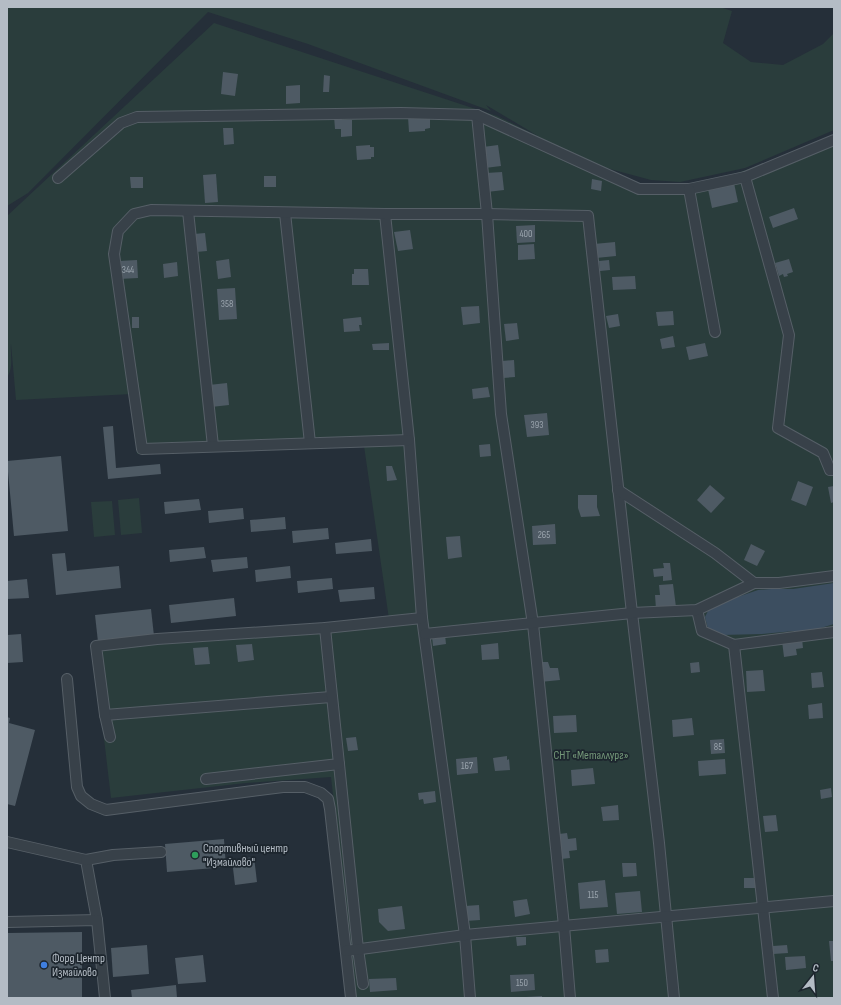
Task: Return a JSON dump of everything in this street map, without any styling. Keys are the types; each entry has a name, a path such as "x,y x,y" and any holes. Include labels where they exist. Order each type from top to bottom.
{"street":[{"path":"58,178 121,123 137,117 401,113 477,115 639,189 690,189 745,177 834,140"},
{"path":"477,115 487,214 501,414 533,624 570,998"},
{"path":"745,177 789,335 778,428 823,453 830,470 834,470"},
{"path":"690,189 715,332"},
{"path":"409,440 142,448 114,254 118,231 134,214 151,210 588,216 659,843 674,998"},
{"path":"188,211 213,446"},
{"path":"285,212 310,443"},
{"path":"385,214 409,440 422,618 465,935 470,998"},
{"path":"618,490 715,554 754,584"},
{"path":"425,634 632,613 697,610 754,584 779,583 834,576"},
{"path":"697,610 702,631 734,645 834,635"},
{"path":"110,737 105,715 96,646 157,639 325,628 422,618"},
{"path":"325,628 358,949 363,984"},
{"path":"734,645 774,998"},
{"path":"67,679 77,787 81,796 91,804 106,810 283,787 305,787 320,793 328,800 351,998"},
{"path":"105,715 332,697"},
{"path":"206,779 339,764"},
{"path":"7,842 86,860 113,854 161,852"},
{"path":"86,860 97,920 105,998"},
{"path":"346,951 465,935 834,901"},
{"path":"7,922 97,920"}],"green space":[{"name":"СНТ «Металлург»","path":"7,7 720,7 732,11 723,43 751,62 783,65 823,44 834,33 834,130 745,168 680,182 651,180 599,166 639,185 692,184 731,175 781,158 834,136 834,998 356,998 331,777 246,783 111,798 93,645 389,619 364,446 137,454 132,394 16,400 11,344 11,365 7,377 7,216 214,23 497,116 538,136 486,105 491,111 308,44 208,12 28,193 7,206"},
{"path":"139,498 142,533 121,535 118,500"},
{"path":"112,501 115,535 94,537 91,502"}],"water":[{"path":"834,583 834,624 811,631 762,634 722,635 708,629 705,617 709,609 720,603 758,590 793,589"}],"building":[{"path":"223,72 238,74 235,96 221,94"},
{"path":"324,75 330,76 329,92 323,92"},
{"path":"300,85 300,103 286,104 286,86"},
{"path":"334,116 342,116 342,120 352,120 352,136 341,137 341,129 335,129"},
{"path":"430,116 430,128 425,129 425,131 409,132 408,117"},
{"path":"223,128 233,128 234,144 224,145"},
{"path":"370,145 370,147 374,147 374,157 371,157 371,159 357,160 356,146"},
{"path":"498,145 501,166 485,168 483,147"},
{"path":"502,172 504,190 487,192 486,173"},
{"path":"216,174 218,202 205,203 203,175"},
{"path":"264,176 276,176 276,187 264,187"},
{"path":"130,177 143,177 143,188 131,188"},
{"path":"592,179 602,181 601,191 591,189"},
{"path":"734,183 738,202 712,208 708,189"},
{"path":"794,208 798,219 773,228 769,217"},
{"path":"535,225 535,242 517,243 516,226"},
{"path":"410,230 413,249 398,251 394,232"},
{"path":"205,233 207,251 196,252 194,234"},
{"path":"615,242 616,256 596,258 594,244"},
{"path":"534,244 535,259 518,260 518,245"},
{"path":"229,259 231,277 218,279 216,261"},
{"path":"789,259 793,272 787,274 788,276 784,277 783,274 779,276 775,263"},
{"path":"137,260 138,278 119,279 119,261"},
{"path":"609,260 610,270 600,271 599,261"},
{"path":"177,262 178,276 164,278 163,264"},
{"path":"354,269 368,269 369,285 352,285 352,274 354,274"},
{"path":"635,276 636,289 613,290 612,277"},
{"path":"235,288 237,319 219,320 217,289"},
{"path":"479,306 480,323 463,325 461,307"},
{"path":"673,311 674,325 658,326 656,312"},
{"path":"618,314 620,326 609,328 606,316"},
{"path":"132,317 139,317 139,328 132,328"},
{"path":"361,317 362,325 359,325 360,331 344,332 343,319"},
{"path":"517,323 519,339 506,341 504,324"},
{"path":"673,336 675,347 662,349 660,339"},
{"path":"389,343 389,350 373,350 372,344"},
{"path":"705,343 708,356 689,360 686,347"},
{"path":"514,360 515,377 503,378 502,361"},
{"path":"227,383 229,405 211,407 209,385"},
{"path":"488,387 490,397 473,399 472,389"},
{"path":"547,413 549,435 527,437 524,415"},
{"path":"113,426 116,468 160,464 161,474 108,479 103,427"},
{"path":"490,444 491,456 480,457 479,445"},
{"path":"61,456 68,531 14,536 7,461"},
{"path":"386,466 392,466 397,480 387,481"},
{"path":"798,481 813,487 806,506 791,500"},
{"path":"710,485 725,498 711,513 697,500"},
{"path":"834,486 834,502 831,503 828,487"},
{"path":"578,495 597,495 597,507 600,516 581,517 578,508"},
{"path":"199,499 201,510 165,514 164,502"},
{"path":"243,508 244,519 209,523 208,511"},
{"path":"285,517 286,529 251,532 250,520"},
{"path":"555,524 556,544 533,545 532,526"},
{"path":"328,528 329,539 293,543 292,531"},
{"path":"460,536 462,557 448,559 446,537"},
{"path":"371,539 372,551 336,554 335,543"},
{"path":"751,544 765,551 757,566 744,560"},
{"path":"204,547 206,558 170,562 169,550"},
{"path":"65,553 67,571 119,566 121,588 56,595 52,554"},
{"path":"247,557 248,568 213,572 211,560"},
{"path":"663,563 670,563 672,580 663,581 663,576 654,577 653,569 664,568"},
{"path":"290,566 291,578 256,582 255,570"},
{"path":"332,578 333,589 298,593 297,581"},
{"path":"27,579 29,598 7,599 7,581"},
{"path":"673,584 676,607 656,609 655,595 660,595 659,585"},
{"path":"374,587 375,599 340,602 338,590"},
{"path":"234,598 236,616 171,623 169,605"},
{"path":"151,609 154,636 98,642 95,615"},
{"path":"21,634 23,662 7,663 7,635"},
{"path":"445,635 446,644 433,646 432,636"},
{"path":"802,639 803,648 796,649 797,655 784,657 782,641"},
{"path":"498,643 499,659 482,660 481,645"},
{"path":"252,644 254,660 238,662 236,645"},
{"path":"208,647 210,664 195,665 193,648"},
{"path":"542,662 548,662 550,668 558,668 560,680 540,682"},
{"path":"699,662 700,672 691,673 690,663"},
{"path":"763,670 765,691 747,692 746,671"},
{"path":"822,672 824,687 812,688 811,673"},
{"path":"822,703 823,718 809,719 808,705"},
{"path":"576,715 577,732 554,733 553,716"},
{"path":"7,717 10,718 9,723 35,730 15,806 7,804"},
{"path":"692,718 694,735 673,737 672,720"},
{"path":"356,737 358,750 348,751 346,738"},
{"path":"724,739 725,753 711,754 710,740"},
{"path":"507,756 507,760 509,759 510,770 495,771 493,758"},
{"path":"477,757 478,773 457,775 456,759"},
{"path":"725,759 726,774 699,776 698,761"},
{"path":"593,768 595,784 572,786 571,770"},
{"path":"831,788 832,797 821,799 820,790"},
{"path":"435,791 436,802 424,804 423,799 419,800 418,793"},
{"path":"618,805 619,820 603,821 601,807"},
{"path":"776,815 778,831 765,832 763,816"},
{"path":"567,833 568,839 576,838 577,850 569,851 570,858 561,859 559,834"},
{"name":"Спортивный центр \"Измайлово\"","path":"224,839 226,867 167,872 165,844"},
{"path":"254,857 257,882 235,885 232,860"},
{"path":"622,863 636,863 637,876 623,877"},
{"path":"744,878 756,878 756,888 744,888"},
{"path":"605,880 608,907 580,909 578,883"},
{"path":"640,891 642,912 617,914 615,893"},
{"path":"527,899 530,914 515,917 513,901"},
{"path":"479,905 480,920 466,921 465,906"},
{"path":"402,906 405,929 388,931 379,922 378,909"},
{"name":"Форд Центр Измайлово","path":"82,932 82,998 7,998 7,933"},
{"path":"516,937 526,937 526,945 517,946"},
{"path":"829,941 834,941 834,961 831,961"},
{"path":"147,945 149,974 113,977 111,948"},
{"path":"787,945 788,953 773,954 773,946"},
{"path":"608,949 609,962 596,963 595,950"},
{"path":"203,955 206,982 178,984 175,958"},
{"path":"805,956 806,968 786,970 785,957"},
{"path":"534,974 535,990 511,992 510,975"},
{"path":"396,978 397,990 370,992 369,979"},
{"path":"176,985 177,998 132,998 131,990"},
{"path":"542,996 542,998 526,998 526,997"}],"place":[{"name":"Спортивный центр \"Измайлово\"","path":"195,855"},
{"name":"Форд Центр Измайлово","path":"44,965"}]}
